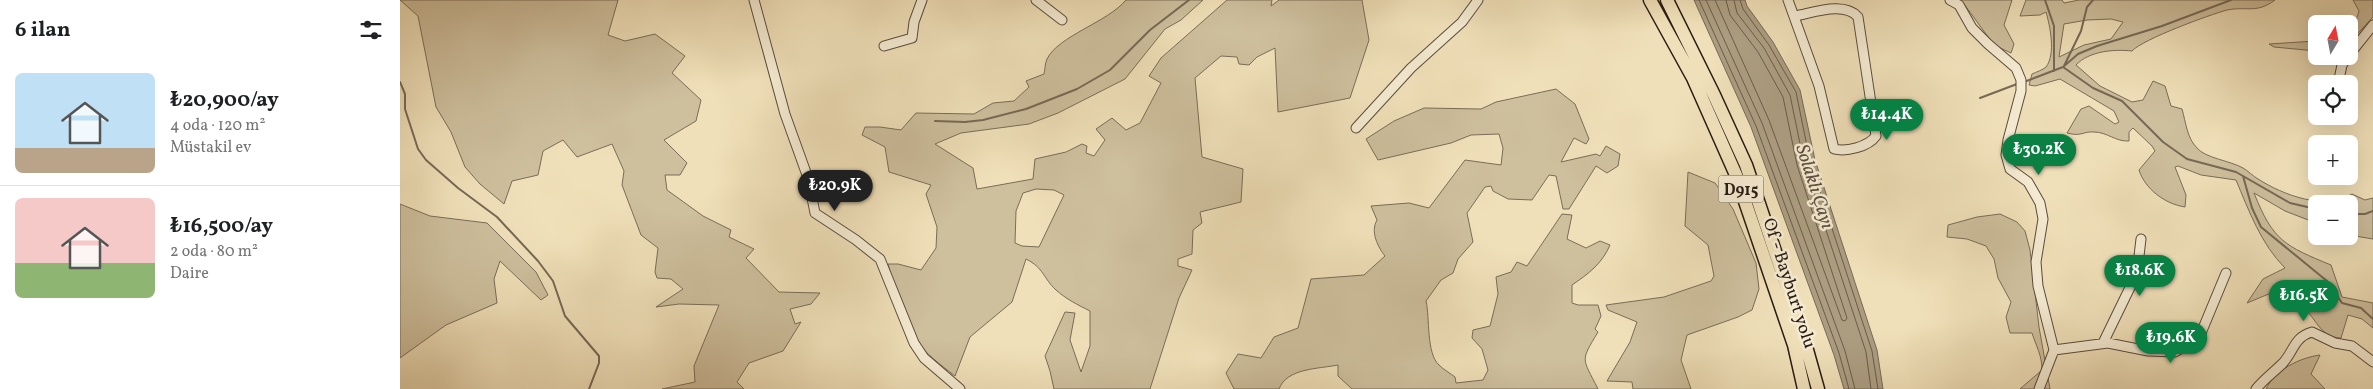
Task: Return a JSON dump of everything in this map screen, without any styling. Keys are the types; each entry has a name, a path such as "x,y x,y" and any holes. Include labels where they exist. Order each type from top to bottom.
{"highway":[{"name":"Of - Bayburt yolu","path":"1650,0 1693,78 1736,175 1794,345 1804,389"},
{"name":"Of - Bayburt yolu","path":"1667,0 1714,95 1746,166 1802,332 1818,389"}],"street":[{"path":"754,0 785,114 801,154 808,178 814,213 856,240 880,259 914,343 924,358 959,386 960,389"},
{"path":"884,46 912,38 914,22 922,0"},
{"path":"1036,0 1062,20"},
{"path":"1356,128 1411,68 1462,22 1478,0"},
{"path":"1788,0 1819,86 1834,149 1843,151 1872,141 1876,136 1858,16 1853,11 1842,8 1795,16"},
{"path":"1950,0 1959,5 1972,28 2016,68 2021,80 2006,155 2010,169 2028,182 2040,203 2043,219 2036,262 2038,286 2054,350 2044,382 2039,389"},
{"path":"2358,44 2373,25"},
{"path":"2103,343 2137,273 2141,238"},
{"path":"2054,350 2103,343 2148,351 2175,352 2199,338 2226,273"},
{"path":"2256,389 2284,362 2296,341 2303,334 2312,332 2335,343 2352,346 2373,362"}],"shaded area":[{"path":"400,0 618,0 608,35 625,41 655,34 685,56 672,73 701,100 696,121 664,140 687,163 680,175 665,175 667,190 703,216 731,230 729,237 754,249 746,258 779,292 820,293 811,304 790,309 795,324 801,322 783,351 749,363 737,382 744,389 662,389 695,382 694,366 719,305 679,304 656,307 683,289 671,279 657,278 655,272 658,248 641,235 622,185 624,171 612,144 577,157 563,140 543,151 538,175 512,181 504,204 480,184 465,167 451,132 436,107 418,16"},
{"path":"1126,0 1203,0 1181,20 1165,29 1125,79 1058,113 1029,124 961,133 935,144 973,168 977,189 1033,179 1035,159 1066,152 1082,144 1087,146 1086,153 1094,156 1105,140 1096,129 1112,118 1126,130 1140,123 1161,83 1149,76 1161,58 1227,0 1272,0 1271,6 1279,0 1362,0 1369,40 1350,98 1278,112 1275,48 1257,57 1249,65 1239,64 1237,57 1221,56 1195,78 1202,157 1243,169 1241,202 1200,212 1202,223 1193,230 1192,254 1178,259 1178,266 1192,270 1179,298 1150,389 1054,389 1045,356 1065,312 1075,313 1070,340 1081,372 1090,346 1090,311 1072,302 1060,293 1032,262 1026,259 1012,302 970,337 955,376 928,354 915,338 896,292 888,264 898,264 921,270 936,248 937,227 926,194 931,185 889,172 885,147 862,135 865,127 901,130 916,113 974,114 993,103 1014,101 1029,87 1026,81 1044,74 1046,61 1061,43 1118,8","holes":["1036,189 1054,190 1064,195 1039,247 1022,246 1015,243 1016,211 1023,193"]},
{"path":"1957,0 2012,0 2004,25 2014,44 2011,53 1994,45 1964,4"},
{"path":"2026,0 2062,0 2064,3 2079,0 2275,0 2262,7 2227,10 2162,34 2132,51 2102,52 2081,60 2076,65 2100,86 2132,102 2143,100 2153,81 2165,86 2171,106 2182,109 2189,135 2197,148 2212,157 2243,168 2268,185 2308,200 2308,220 2285,211 2254,193 2268,222 2282,240 2291,247 2331,265 2342,297 2373,303 2373,328 2362,319 2348,315 2341,338 2334,337 2324,332 2306,310 2276,291 2247,303 2263,279 2285,268 2262,238 2236,180 2201,175 2178,166 2175,167 2186,195 2185,207 2170,203 2151,189 2142,177 2139,170 2155,151 2133,128 2129,132 2129,141 2120,140 2099,132 2067,133 2081,109 2089,106 2115,124 2119,122 2114,111 2060,79 2035,86 2029,85 2032,74 2046,67 2051,55 2050,32 2046,12 2040,15 2020,16","holes":["2111,19 2123,22 2111,39 2084,45 2059,57 2064,24 2087,20"]},
{"path":"2353,0 2373,0 2373,17 2358,33 2358,15 2359,11"},
{"path":"2308,42 2308,50 2274,47 2269,44"},
{"path":"1556,89 1575,104 1589,139 1586,144 1574,138 1561,162 1596,154 1600,156 1606,146 1620,154 1618,166 1607,173 1596,166 1569,209 1563,209 1556,176 1549,175 1532,200 1508,199 1493,191 1491,186 1485,187 1467,213 1473,242 1458,259 1453,273 1441,280 1426,301 1430,344 1435,360 1455,377 1456,383 1483,380 1488,370 1482,349 1472,338 1473,330 1490,326 1498,294 1496,277 1511,272 1517,262 1527,266 1562,214 1572,215 1567,239 1586,248 1600,241 1610,245 1599,263 1572,285 1572,303 1578,305 1598,305 1601,316 1595,329 1598,332 1588,349 1585,360 1598,389 1352,389 1338,376 1338,365 1296,373 1283,382 1279,389 1234,389 1226,373 1238,354 1261,358 1274,337 1298,328 1311,279 1364,275 1385,256 1376,239 1374,229 1377,220 1371,206 1409,203 1429,208 1465,160 1501,165 1503,148 1499,134 1471,135 1451,143 1378,160 1366,139 1394,121 1424,108 1481,109 1496,102"},
{"path":"1688,172 1715,183 1733,209 1756,263 1759,289 1752,310 1738,317 1687,335 1681,360 1691,389 1633,389 1632,382 1607,381 1630,342 1637,322 1608,310 1606,305 1664,297 1711,281 1714,276 1708,245 1685,226"},
{"path":"2358,197 2365,200 2373,198 2373,239 2358,236"},
{"path":"400,204 430,216 487,223 536,272 548,295 541,300 500,261 494,279 497,303 446,325 400,358"},
{"path":"2000,214 2017,222 2025,231 2030,250 2039,327 2050,389 2020,389 2042,370 2041,360 2032,333 2010,333 2006,317 2011,302 1998,278 1994,259 1986,246 1967,239 1947,237 1948,225 1977,217"},
{"path":"2320,355 2311,374 2325,389 2266,389 2275,376 2289,366 2304,359"}],"water":[{"name":"Solaklı Çayı","path":"1694,0 1745,0 1747,6 1773,42 1800,90 1815,160 1877,350 1883,389 1844,389 1834,355 1751,127"}],"waterway":[{"path":"935,121 965,122 983,120 1026,109 1077,89 1110,70 1150,30 1189,0"},
{"path":"2045,0 2054,26 2054,71"},
{"path":"2064,66 2081,31 2087,7 2093,0"},
{"path":"2063,67 2078,54 2097,46 2162,26 2231,0"},
{"path":"2024,82 2063,67 2093,88 2122,101 2163,142 2187,159 2236,172 2290,203 2308,207"},
{"path":"400,82 405,94 405,109 418,149 426,160 458,188 497,217 538,261 553,281 565,316 599,356 599,363 589,389"},
{"path":"1980,98 2017,84"},
{"path":"2243,176 2252,208 2261,227 2327,281 2342,303 2361,308 2373,319"},
{"path":"2358,214 2373,211"}]}
